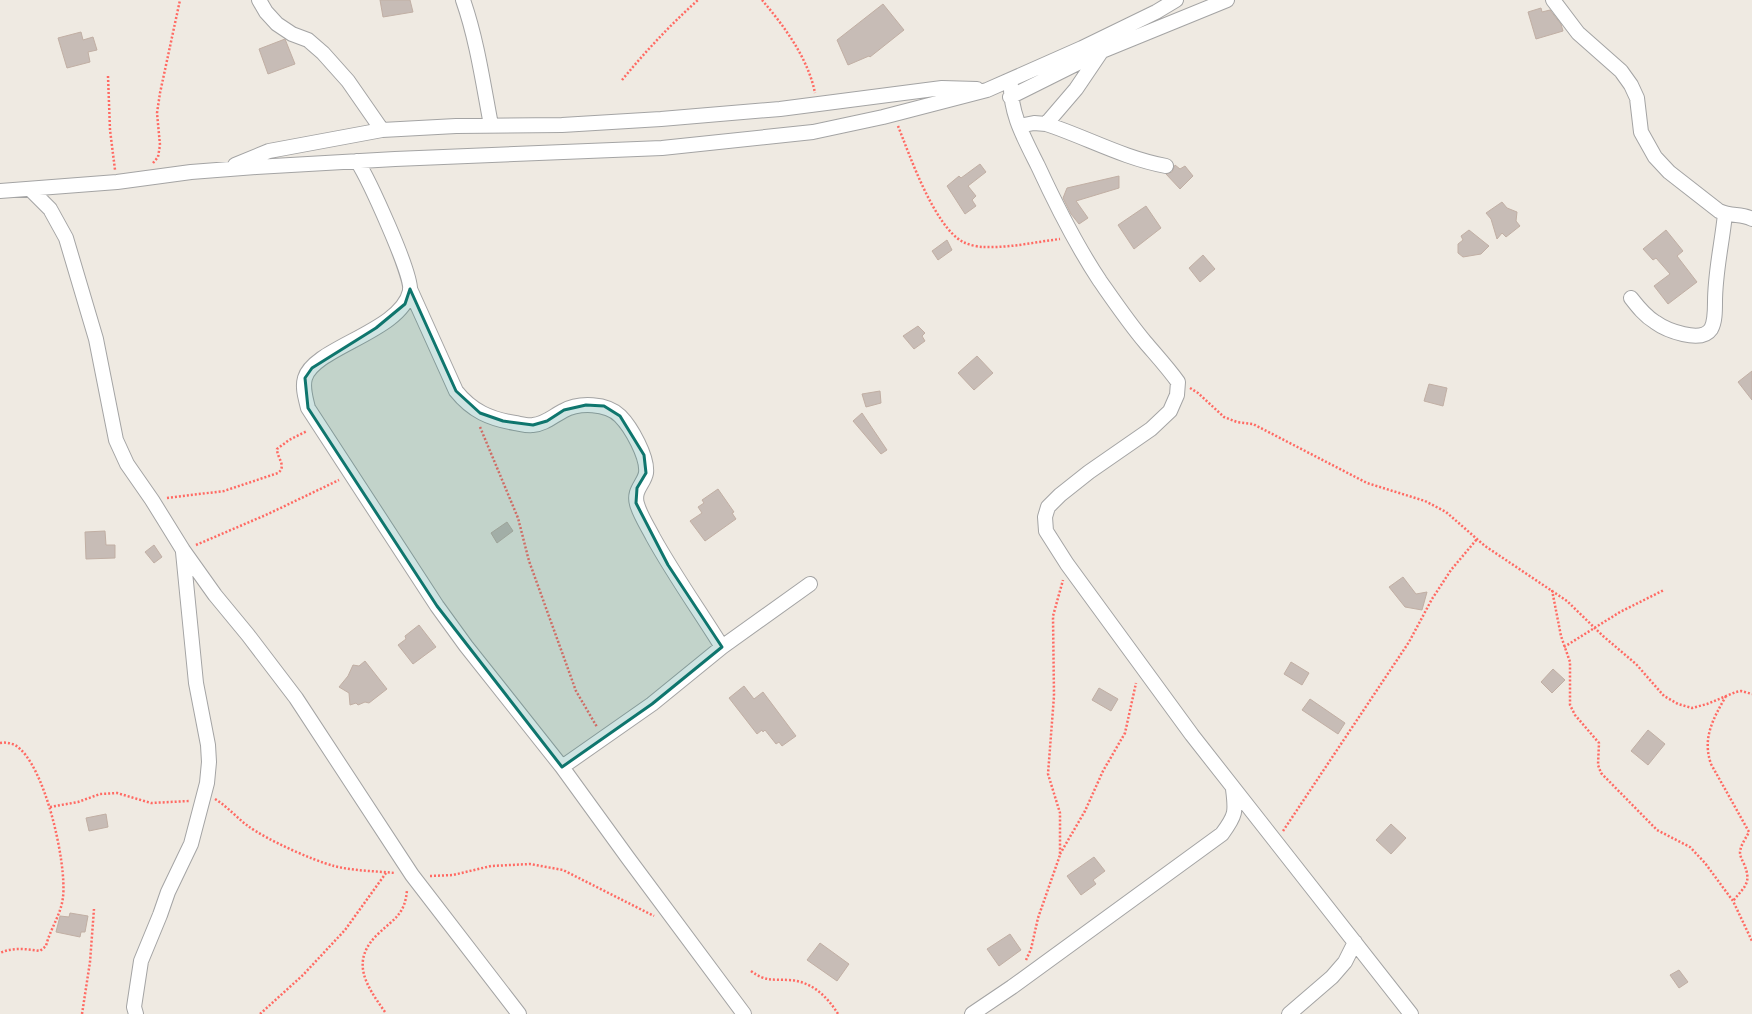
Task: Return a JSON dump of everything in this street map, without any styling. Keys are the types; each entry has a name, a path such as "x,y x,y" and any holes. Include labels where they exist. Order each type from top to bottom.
{"street":[{"path":"259,0 266,12 277,24 292,34 308,40 323,53 348,81 382,130"},
{"path":"463,0 470,20 491,125"},
{"path":"0,191 31,190 117,182 228,169 357,161 662,148 813,132 894,114 987,90 1108,36 1156,12 1176,0"},
{"path":"1010,97 1102,51 1226,0"},
{"path":"1553,0 1578,32 1621,71 1631,85 1637,98 1641,132 1655,157 1685,185 1713,207 1725,214 1747,216 1752,219"},
{"path":"1046,124 1062,106 1102,51 1108,36"},
{"path":"1011,80 1010,97 1019,126 1042,176 1075,238 1100,280 1144,341 1166,365 1178,382 1177,395 1170,411 1151,429 1089,472 1048,507 1045,517 1046,531 1067,564 1140,665 1233,789 1411,1014"},
{"path":"228,169 269,151 382,130 491,125 524,126 601,123 816,105 942,88 987,90"},
{"path":"1019,126 1034,123 1046,124 1128,157 1166,166"},
{"path":"357,161 401,254 408,274 410,289 456,391 471,407 480,413 496,419 533,425 547,421 564,410 586,405 604,406 620,416 632,433 644,455 646,473 637,488 636,504 668,565 722,647"},
{"path":"31,190 50,209 66,238 96,339 116,440 127,464 152,500 182,550 215,595 248,635 296,698 409,875 519,1014"},
{"path":"1631,298 1645,314 1655,322 1695,337 1704,335 1711,329 1715,316 1716,273 1725,214"},
{"path":"410,289 405,304 392,316 376,328 322,359 312,368 305,378 304,390 308,408 318,426 437,606 466,646 562,767 623,852 744,1014"},
{"path":"136,1014 134,1007 141,960 168,892 191,844 207,783 209,762 208,745 196,683 182,550"},
{"path":"562,767 652,704 722,647 810,584"},
{"path":"972,1014 1012,987 1222,834 1233,819 1235,808 1233,789"},
{"path":"1289,1014 1332,976 1345,962 1355,942"}],"path":[{"path":"143,178 158,157 160,145 157,113 180,0"},
{"path":"622,80 647,49 674,21 698,0"},
{"path":"762,0 797,48 814,90 816,105"},
{"path":"108,76 110,130 117,182"},
{"path":"894,114 924,191 951,232 964,242 983,247 1011,246 1075,238"},
{"path":"1178,382 1198,392 1224,417 1237,422 1252,424 1367,483 1426,501 1446,512 1485,546 1552,590 1567,602 1603,636 1636,664 1664,696 1678,704 1692,708 1741,691 1752,694"},
{"path":"471,407 491,450 518,518 529,561 576,690 603,738"},
{"path":"152,500 224,491 278,473 282,471 283,466 277,454 277,449 289,440 318,426"},
{"path":"182,550 268,514 350,474"},
{"path":"1276,843 1409,642 1432,599 1447,575 1477,539"},
{"path":"1060,855 1060,813 1048,774 1054,696 1053,616 1067,564"},
{"path":"1552,590 1564,647 1570,662 1570,705 1575,715 1598,743 1598,765 1601,773 1657,830 1690,847 1705,863 1733,901 1752,940"},
{"path":"1564,647 1620,612 1664,590"},
{"path":"1025,961 1031,949 1038,918 1060,855 1085,811 1103,771 1125,733 1140,665"},
{"path":"1726,696 1717,713 1707,743 1708,754 1712,764 1749,832 1740,853 1741,859 1749,873 1749,880 1746,886 1733,901"},
{"path":"0,742 14,744 21,750 34,771 49,807 55,823 62,867 63,895 61,907 46,946 40,951 21,948 7,949 0,953"},
{"path":"49,807 78,802 100,794 117,793 151,803 203,796 226,806 248,827 271,839 334,866 409,875 433,876 454,875 491,866 530,864 563,870 659,918"},
{"path":"261,1014 303,975 346,930 386,872"},
{"path":"385,1012 366,984 363,973 363,962 373,940 400,915 406,900 409,875"},
{"path":"82,1014 90,962 94,909"},
{"path":"751,971 761,978 791,980 808,984 818,990 833,1006 838,1014"}],"highlighted area":[{"path":"410,289 456,391 480,413 503,421 533,425 547,421 564,410 586,405 604,406 620,416 644,455 646,473 637,488 636,503 668,565 722,647 652,704 562,767 437,606 308,408 305,378 312,368 376,328 405,304"}],"building":[{"path":"380,0 410,0 413,12 383,17"},
{"path":"883,4 904,30 870,57 869,56 848,65 837,40"},
{"path":"1541,8 1542,12 1550,10 1561,24 1563,31 1536,39 1528,12"},
{"path":"81,32 83,40 93,37 97,50 88,52 90,62 67,68 58,38"},
{"path":"285,39 295,64 268,74 259,49"},
{"path":"980,164 986,172 968,186 976,196 972,200 976,206 965,214 947,186 959,176 961,178"},
{"path":"1175,165 1180,169 1185,166 1193,176 1180,189 1166,174 1172,172"},
{"path":"1119,176 1119,188 1076,201 1088,218 1079,224 1071,214 1063,198 1067,188"},
{"path":"1502,202 1507,208 1517,212 1516,221 1520,226 1506,237 1502,233 1497,239 1491,219 1486,213"},
{"path":"1146,206 1161,228 1134,249 1118,225"},
{"path":"1469,230 1489,246 1481,254 1463,257 1458,253 1458,244 1463,240 1461,236"},
{"path":"1666,230 1683,251 1677,256 1697,282 1668,304 1654,286 1670,274 1656,258 1653,260 1643,249"},
{"path":"947,240 952,250 938,260 932,251"},
{"path":"1203,255 1215,269 1200,282 1189,268"},
{"path":"918,326 925,333 922,336 925,341 914,349 903,336"},
{"path":"977,356 993,373 974,390 958,373"},
{"path":"1752,371 1752,400 1738,382"},
{"path":"1429,384 1447,388 1443,406 1424,401"},
{"path":"880,391 881,403 866,407 862,394"},
{"path":"862,413 887,450 881,454 853,421"},
{"path":"718,489 734,512 732,513 736,519 705,541 690,521 702,513 698,507 704,503 702,500"},
{"path":"507,522 513,531 497,543 491,533"},
{"path":"105,531 106,545 115,545 115,558 86,559 85,532"},
{"path":"154,545 162,557 154,563 145,552"},
{"path":"1403,577 1416,594 1427,592 1422,610 1405,607 1389,587"},
{"path":"419,625 436,647 413,664 398,645 406,639 405,636"},
{"path":"365,661 387,689 369,703 365,702 358,705 356,703 350,705 349,693 339,687 348,676 353,665 359,666"},
{"path":"1291,662 1309,673 1302,685 1284,674"},
{"path":"1553,669 1565,680 1552,693 1541,682"},
{"path":"744,686 754,699 763,692 796,736 782,746 779,742 776,744 765,730 763,732 762,730 757,734 729,698"},
{"path":"1099,688 1118,699 1111,711 1092,700"},
{"path":"1310,699 1345,723 1338,734 1302,710"},
{"path":"1648,730 1665,744 1648,765 1631,751"},
{"path":"106,814 108,827 89,831 86,818"},
{"path":"1391,824 1406,838 1391,854 1376,840"},
{"path":"1094,857 1105,871 1093,880 1096,884 1081,895 1067,876"},
{"path":"70,913 88,916 85,932 81,932 80,937 56,932 60,916 69,917"},
{"path":"1010,934 1021,950 999,966 987,949"},
{"path":"820,943 849,964 837,981 807,960"},
{"path":"1679,970 1688,982 1679,988 1670,975"}]}
